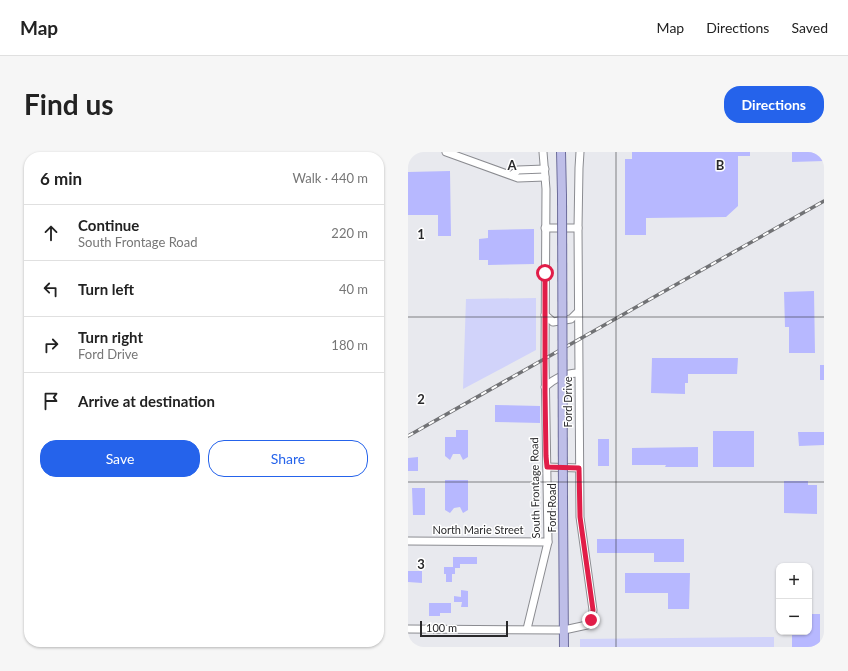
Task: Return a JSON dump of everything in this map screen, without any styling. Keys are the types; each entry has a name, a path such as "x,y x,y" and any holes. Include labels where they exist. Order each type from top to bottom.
{"main road":[{"name":"Ford Road","path":"561,152 564,647"}],"street":[{"path":"446,152 518,178 545,177"},
{"name":"South Frontage Road","path":"527,629 548,542 545,388 546,228 543,152"},
{"name":"Ford Drive","path":"564,630 587,625 591,620 593,613 580,517 578,168 580,152"},
{"path":"512,175 518,170 544,169"},
{"path":"546,228 578,228"},
{"path":"545,316 553,322 571,319 578,312"},
{"path":"545,388 554,379 569,373 578,373"},
{"path":"547,467 579,468"},
{"name":"North Marie Street","path":"408,541 548,542"},
{"path":"408,629 564,630"}],"shaded area":[{"path":"536,298 536,350 463,389 466,299"},
{"path":"774,637 774,647 580,647 580,639"}],"building":[{"path":"632,152 750,152 750,156 738,156 738,206 726,217 646,218 646,235 625,235 625,159 632,159"},
{"path":"792,152 824,152 824,161 792,162"},
{"path":"450,171 451,236 438,236 438,215 408,215 408,172"},
{"path":"534,229 534,264 488,265 488,260 479,260 479,239 488,238 488,230"},
{"path":"814,291 815,353 789,353 789,327 785,327 784,292"},
{"path":"652,358 738,358 737,374 688,374 688,383 685,383 685,394 651,393"},
{"path":"820,365 824,365 824,380 820,380"},
{"path":"495,405 540,406 540,423 495,422"},
{"path":"456,430 468,430 468,457 463,460 460,454 453,454 450,460 445,456 445,437 456,437"},
{"path":"713,431 754,431 754,467 713,467"},
{"path":"798,432 824,432 824,445 799,446"},
{"path":"598,439 609,439 609,466 598,466"},
{"path":"698,447 698,467 632,465 632,448"},
{"path":"418,457 418,471 408,471 408,458"},
{"path":"445,480 468,480 468,510 463,513 460,507 454,508 450,513 445,510"},
{"path":"784,481 808,481 808,485 817,485 817,514 784,513"},
{"path":"412,488 425,488 425,515 413,515"},
{"path":"597,539 684,539 684,562 654,562 654,553 597,553"},
{"path":"453,557 477,557 477,564 460,564 460,568 455,568 455,574 452,574 452,582 446,582 444,567 453,567"},
{"path":"408,571 422,571 422,583 408,582"},
{"path":"625,573 690,573 689,609 668,609 668,593 625,593"},
{"path":"461,590 468,591 468,607 461,607 462,602 454,602 454,596 461,597"},
{"path":"429,603 451,603 451,613 440,613 440,616 429,616"},
{"path":"812,614 820,614 820,647 792,647 792,635 812,635"}],"railway":[{"path":"408,436 824,201"}],"route":[{"path":"545,273 545,392 547,467 579,468 580,517 593,610 591,620"}]}
